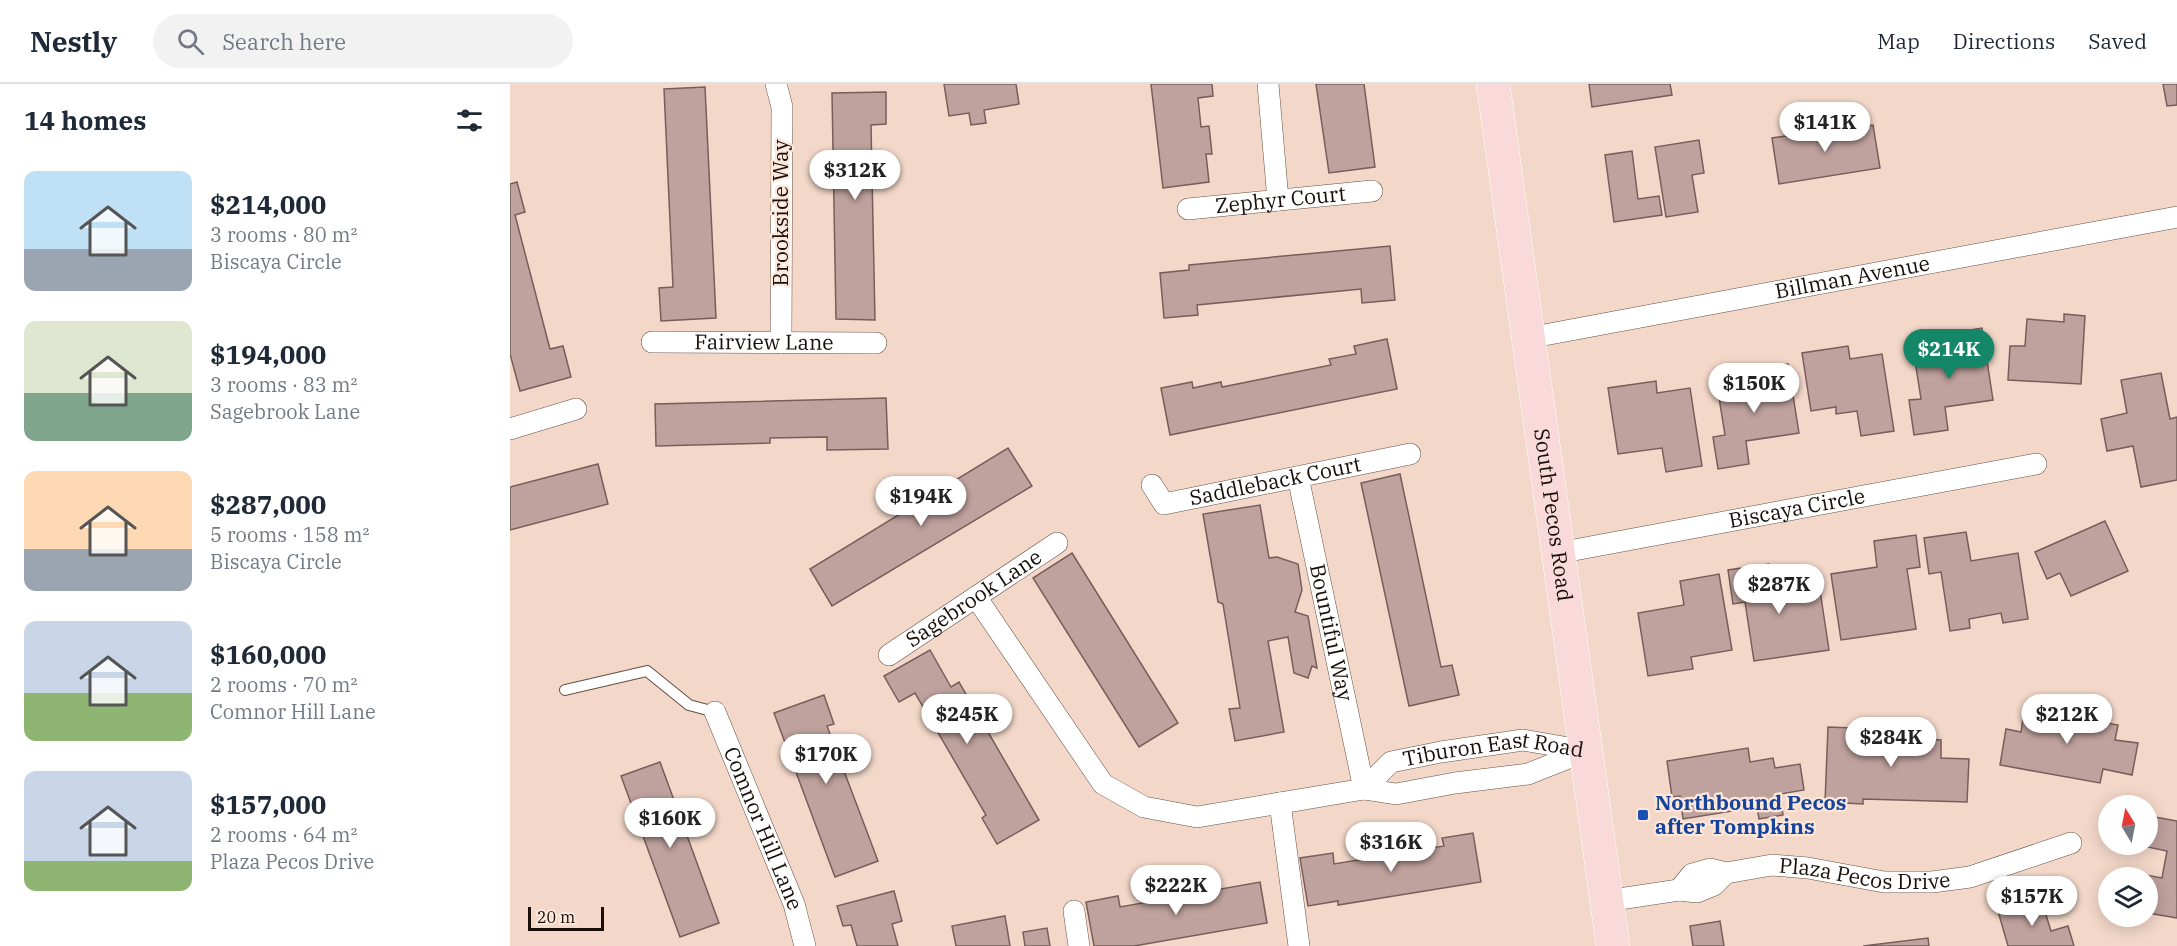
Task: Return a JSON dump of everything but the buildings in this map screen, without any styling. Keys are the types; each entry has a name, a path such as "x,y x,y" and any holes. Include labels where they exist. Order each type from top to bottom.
{"main road":[{"name":"South Pecos Road","path":"1493,84 1613,946"}],"street":[{"name":"Brookside Way","path":"776,84 782,107 781,343"},
{"path":"1268,84 1278,200"},
{"name":"Zephyr Court","path":"1188,209 1372,191"},
{"name":"Billman Avenue","path":"1528,338 2177,217"},
{"name":"Fairview Lane","path":"652,342 876,343"},
{"path":"510,429 576,409"},
{"name":"Saddleback Court","path":"1152,485 1164,504 1410,454"},
{"name":"Biscaya Circle","path":"1558,553 2036,464"},
{"name":"Bountiful Way","path":"1298,477 1364,789"},
{"name":"Sagebrook Lane","path":"889,655 1057,543"},
{"name":"Tiburon East Road","path":"976,597 1103,784 1144,807 1197,818 1364,789 1396,794 1455,783 1528,774 1586,751"},
{"name":"Comnor Hill Lane","path":"715,712 794,904 805,946"},
{"name":"Tiburon East Road","path":"1364,789 1391,762 1441,752 1523,740 1586,751"},
{"path":"1280,803 1299,946"},
{"name":"Plaza Pecos Drive","path":"1606,901 1679,890 1696,892 1714,885 1726,873 1772,865 1808,868 1884,882 1932,882 1970,877 2072,843"},
{"path":"1074,911 1079,946"}],"lane":[{"path":"565,690 647,671 690,705 715,712"}],"place":[{"name":"Northbound Pecos after Tompkins","path":"1643,815"}]}
